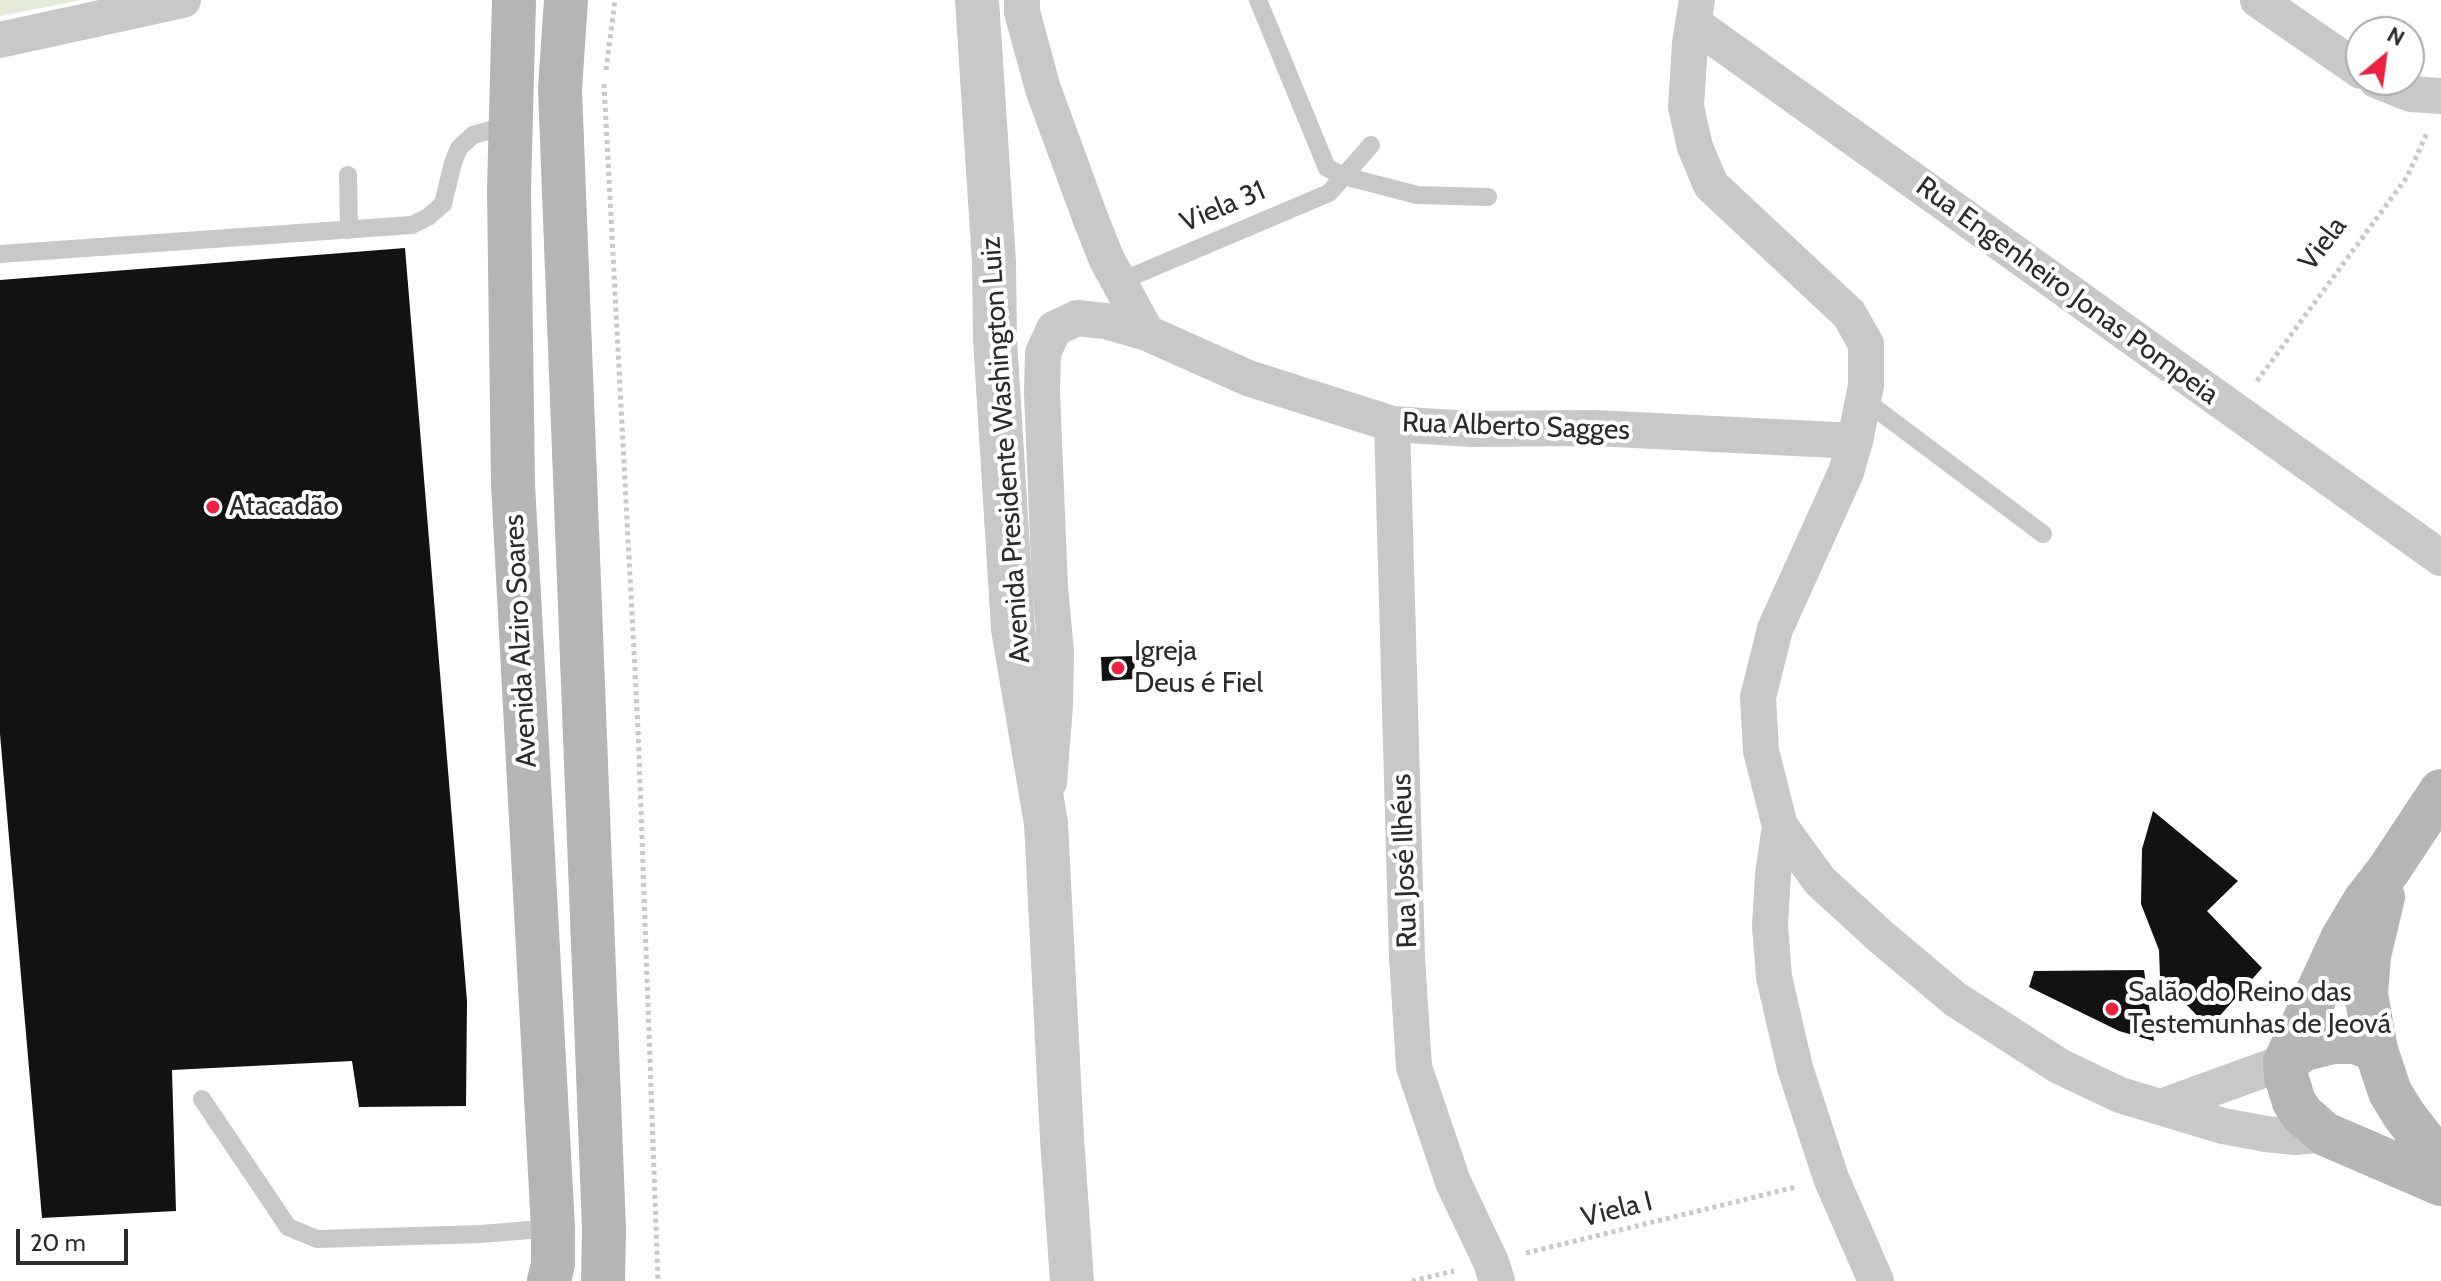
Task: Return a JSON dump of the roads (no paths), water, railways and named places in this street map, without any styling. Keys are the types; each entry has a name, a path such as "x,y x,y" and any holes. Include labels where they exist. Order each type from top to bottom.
{"main road":[{"name":"Avenida Alziro Soares","path":"514,0 510,131 513,484 553,1228 553,1264 549,1281"},
{"name":"Avenida Alziro Soares","path":"566,0 560,89 604,1229 603,1281"},
{"path":"2441,791 2342,939 2285,1062 2294,1102 2302,1114 2325,1134 2441,1184"},
{"path":"2388,871 2369,956 2366,994 2376,1050 2390,1092 2441,1163"},
{"path":"2285,1062 2304,1049 2333,1042 2355,1042 2376,1050"},
{"path":"2325,1134 2370,1110 2390,1092"}],"street":[{"path":"0,40 183,0"},
{"name":"Avenida Presidente Washington Luiz","path":"977,0 1013,629 1046,823 1072,1281"},
{"path":"1022,0 1022,12 1043,89 1091,220 1119,282 1147,333"},
{"path":"2258,0 2345,60"},
{"path":"1695,12 1686,107 1695,147 1711,185 1849,314 1866,344 1866,385 1846,472 1775,629 1758,697 1761,751 1780,826 1820,881 1880,936 1955,999 2059,1066 2120,1095 2223,1126 2295,1137 2325,1134"},
{"name":"Rua Engenheiro Jonas Pompeia","path":"1695,12 2235,411 2441,558"},
{"path":"2414,96 2435,112"},
{"name":"Rua Alberto Sagges","path":"1046,823 1056,652 1050,587 1043,353 1054,329 1077,318 1105,321 1147,333 1248,378 1392,424 1472,429 1594,428 1855,441"},
{"name":"Rua José Ilhéus","path":"1392,424 1407,957 1414,1067 1453,1182 1494,1271"},
{"path":"1780,826 1770,925 1774,977 1795,1068 1831,1178 1876,1281"},
{"path":"2161,1107 2285,1062"}],"lane":[{"path":"1258,0 1327,168 1344,176 1417,195 1488,197"},
{"path":"0,254 412,225 443,204 459,148 473,135 491,130 510,131"},
{"name":"Viela 31","path":"1119,282 1329,193 1371,145"},
{"path":"348,175 349,230"},
{"path":"1863,399 2043,534"},
{"path":"202,1099 288,1227 317,1239 481,1234 553,1228"}],"place":[{"name":"Atacadão","path":"213,507"},
{"name":"Igreja Deus é Fiel","path":"1118,668"},
{"name":"Salão do Reino das Testemunhas de Jeová","path":"2112,1009"}]}
